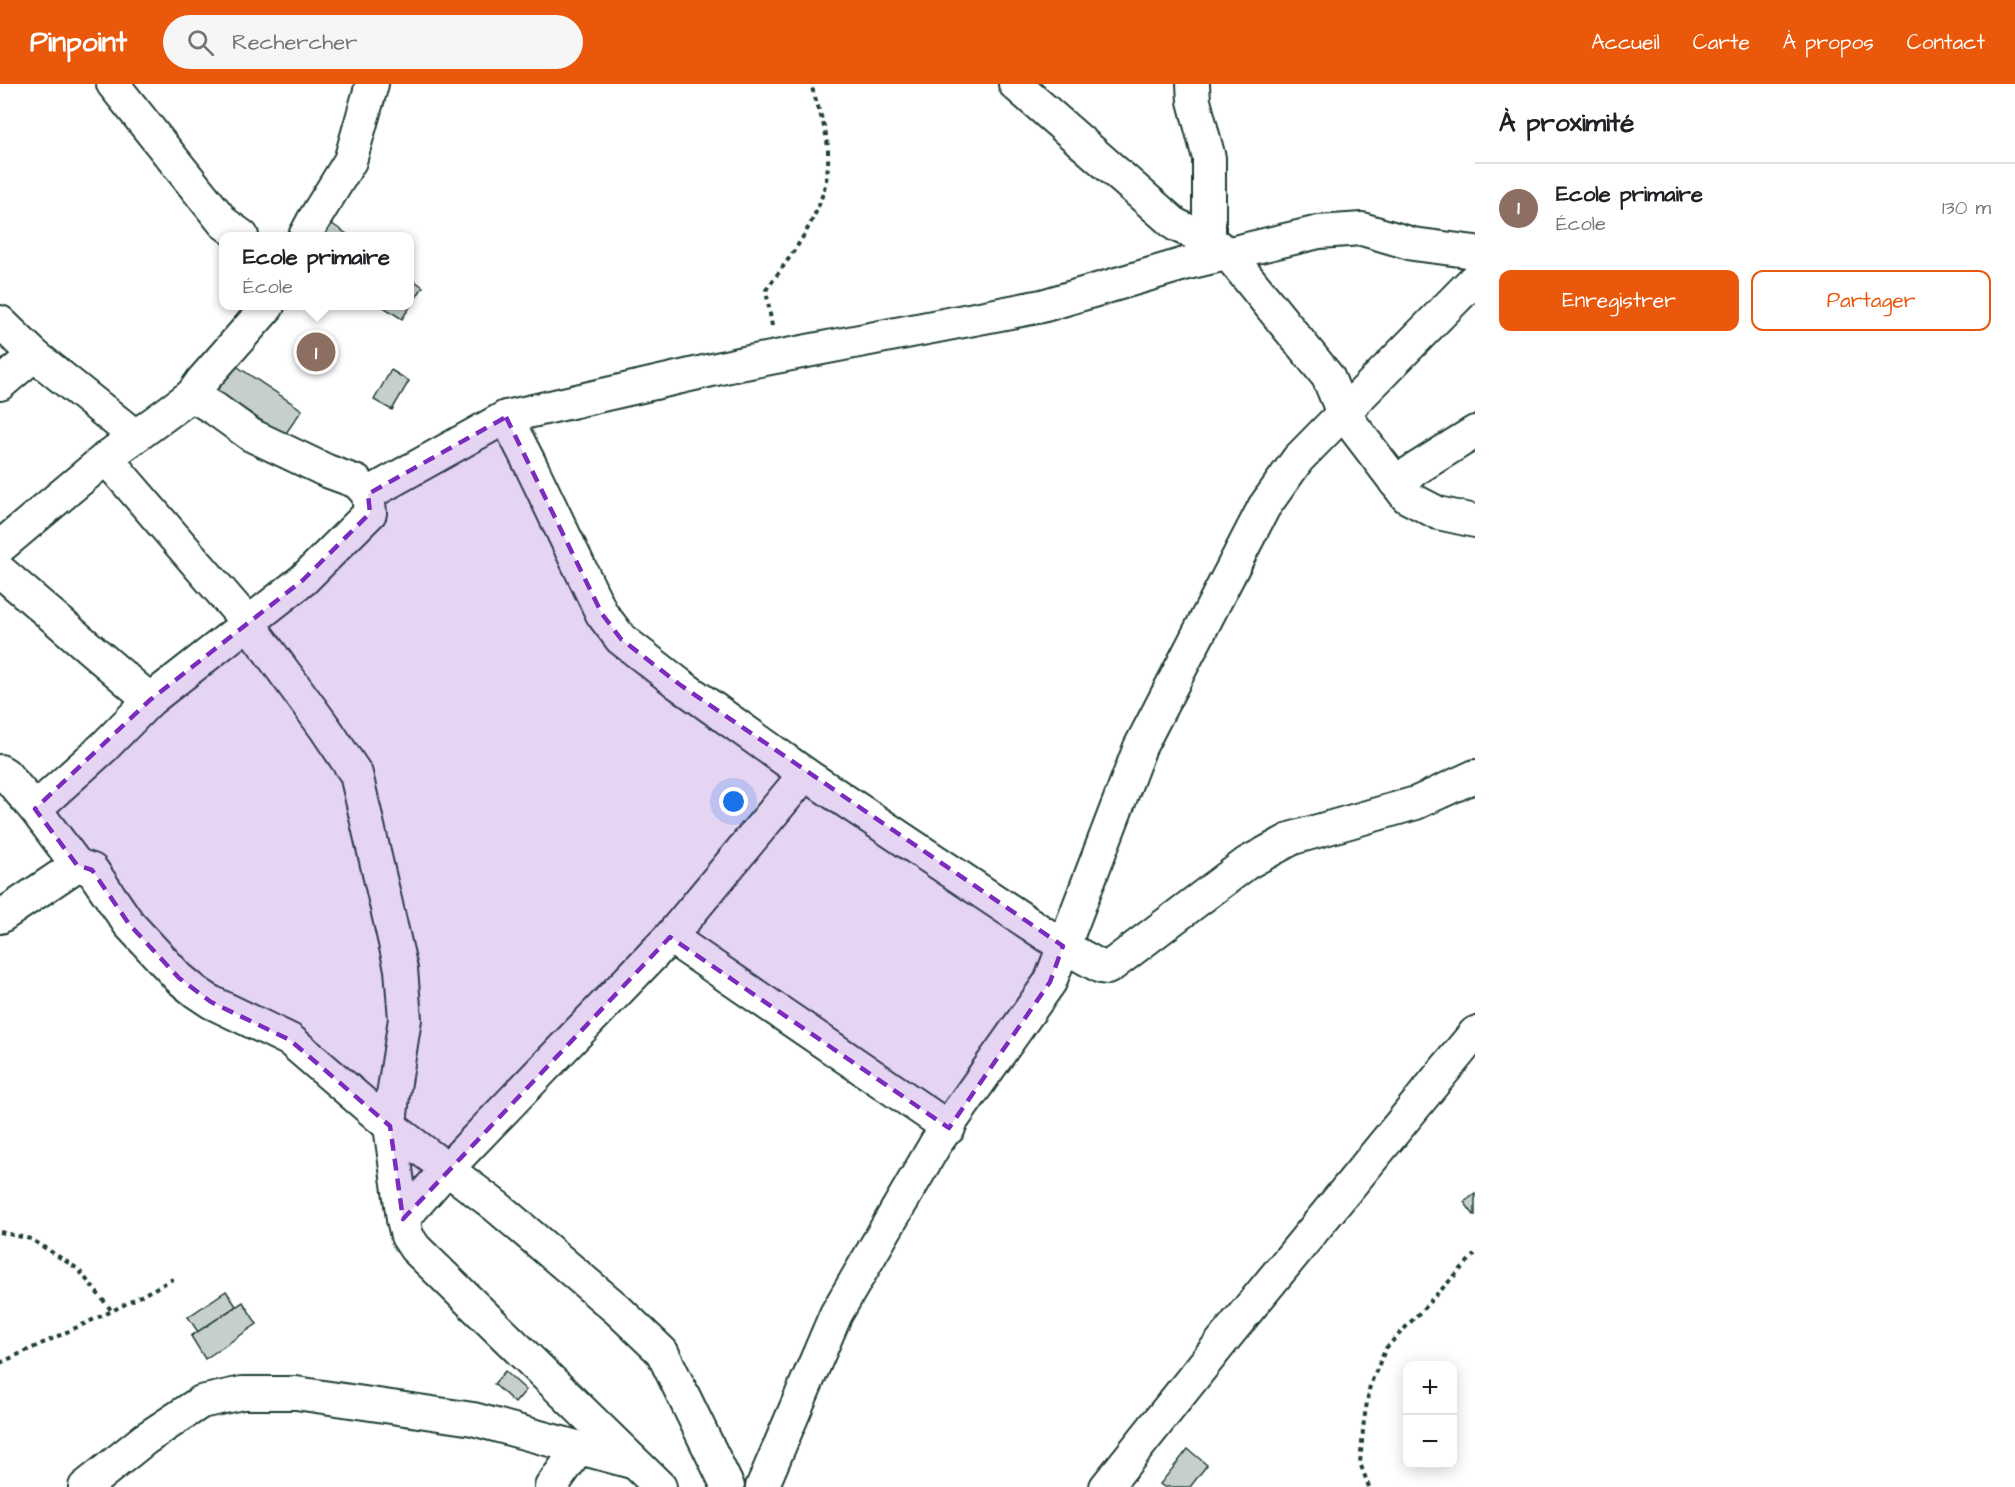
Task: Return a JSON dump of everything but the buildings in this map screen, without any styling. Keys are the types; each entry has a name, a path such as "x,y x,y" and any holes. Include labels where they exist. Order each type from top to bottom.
{"street":[{"path":"113,84 224,223 236,232"},
{"path":"308,232 350,161 372,84"},
{"path":"1015,84 1176,225 1219,247 1328,377 1343,413 1407,497 1438,513 1475,521"},
{"path":"1193,84 1194,101 1209,158 1219,247"},
{"path":"368,494 506,417 778,357 1042,306 1188,263 1219,247 1319,232 1362,229 1413,244 1475,252"},
{"path":"762,1487 836,1314 936,1143 949,1128 1050,982 1140,747 1264,507 1298,459 1475,279"},
{"path":"0,547 106,458 192,395 264,310"},
{"path":"0,322 34,355 135,436"},
{"path":"0,384 34,355"},
{"path":"35,809 104,747 150,700 303,580 370,513 368,494 357,482 327,471 251,435 192,395"},
{"path":"506,417 602,614 621,639 679,684 805,774 1064,946 1101,967 1107,968 1247,863 1293,838 1416,803 1475,776"},
{"path":"1395,482 1475,432"},
{"path":"106,458 249,624 319,719 356,774 401,969 405,1019 390,1126 407,1236 415,1248 660,1487"},
{"path":"0,571 150,700"},
{"path":"0,771 35,809 77,865 92,870 129,924 179,978 212,1002 290,1040 390,1126 496,1206 617,1309 662,1352 728,1487"},
{"path":"403,1219 446,1170 670,937 805,774"},
{"path":"0,917 77,865"},
{"path":"670,937 949,1128"},
{"path":"1106,1487 1228,1334 1475,1033"},
{"path":"85,1487 145,1439 201,1402 242,1393 296,1392 473,1419 634,1462"},
{"path":"550,1487 579,1448"}],"path":[{"path":"778,357 766,290 804,238 826,186 828,149 811,84"},
{"path":"0,1232 31,1239 78,1269 112,1311"},
{"path":"1369,1487 1360,1463 1364,1420 1370,1385 1386,1348 1475,1254"},
{"path":"0,1363 112,1311 174,1279"}],"highlighted area":[{"path":"506,417 602,614 621,639 679,684 1063,946 1050,982 949,1128 670,937 403,1219 390,1126 290,1040 211,1002 179,978 129,924 92,870 77,865 35,809 150,700 303,580 370,513 368,494"}],"place":[{"name":"Ecole primaire","path":"316,352"}]}
